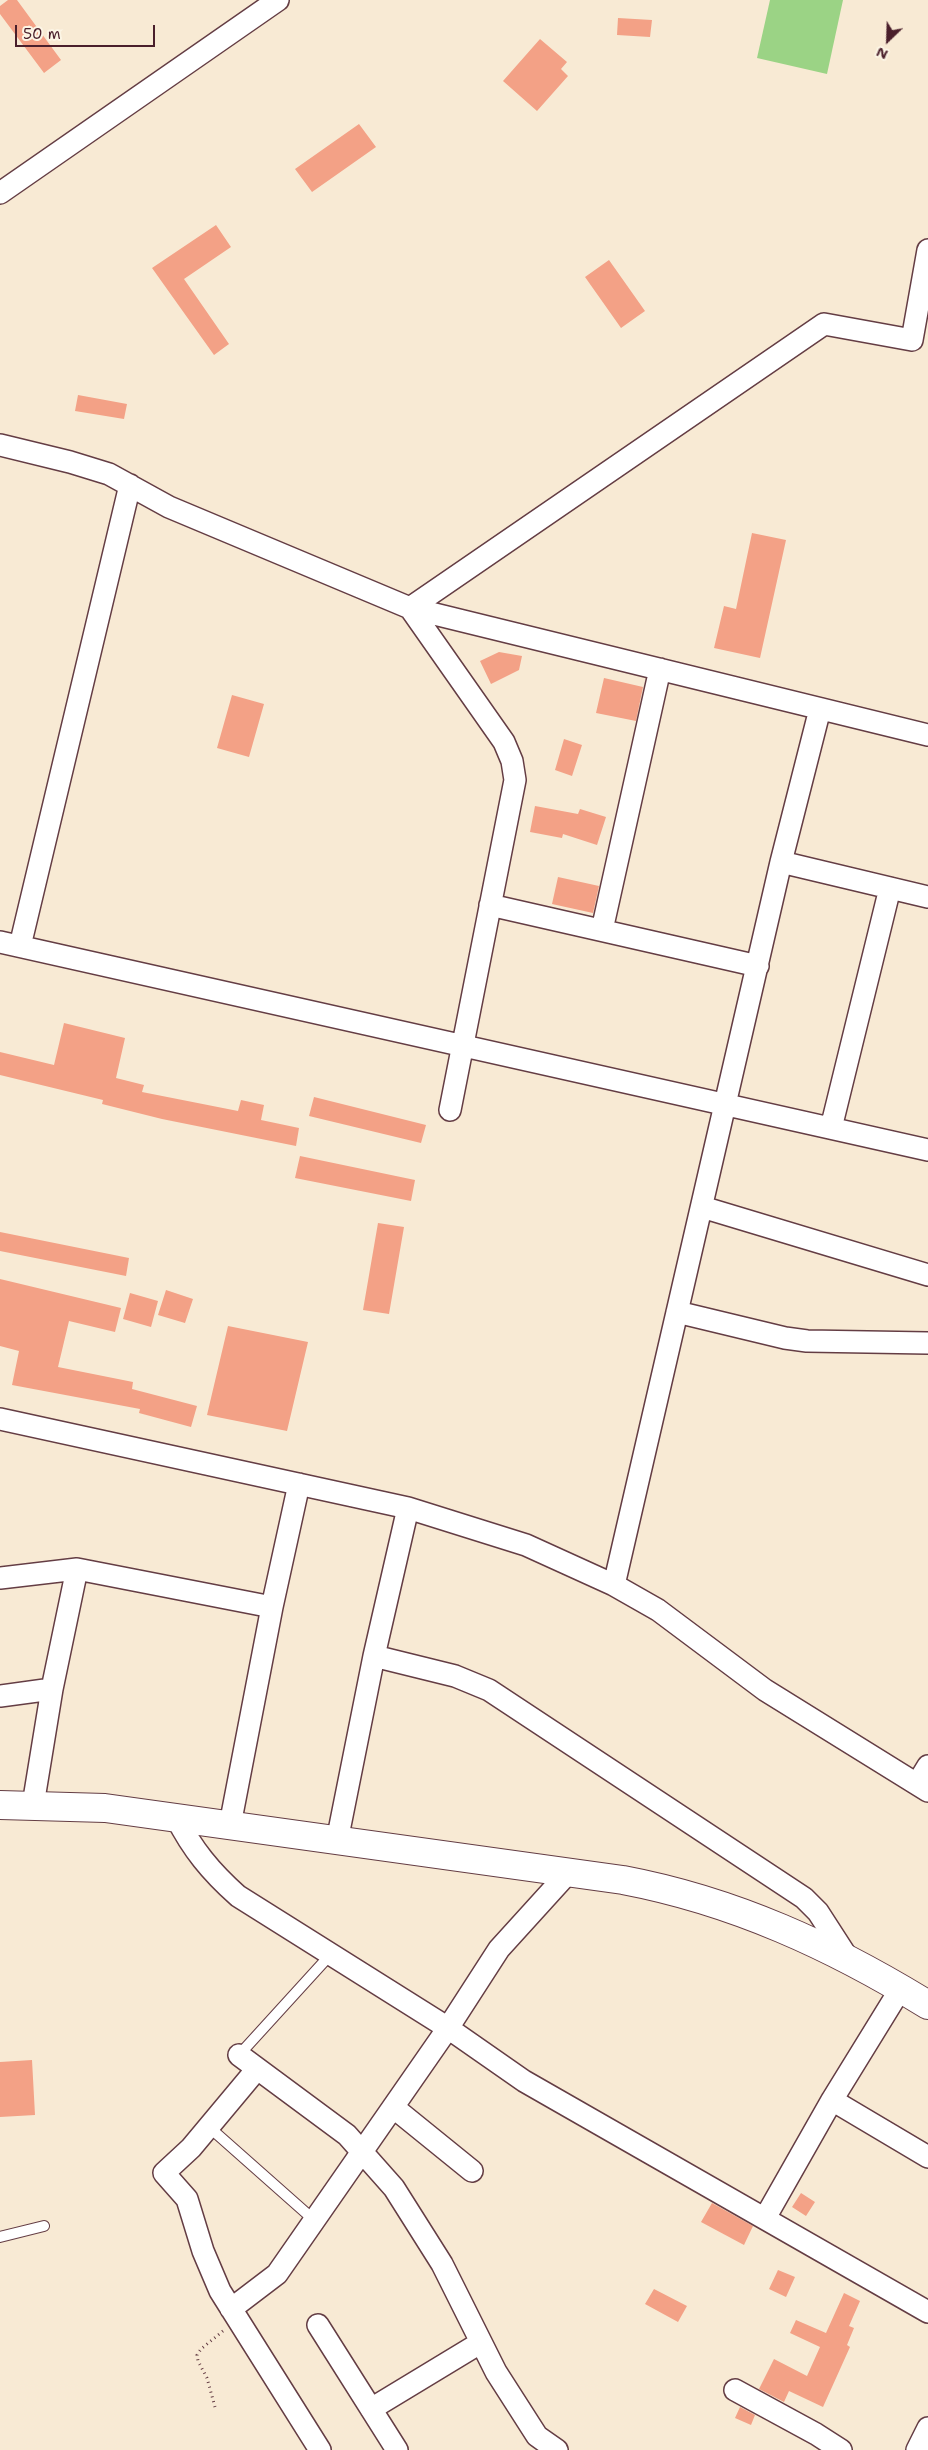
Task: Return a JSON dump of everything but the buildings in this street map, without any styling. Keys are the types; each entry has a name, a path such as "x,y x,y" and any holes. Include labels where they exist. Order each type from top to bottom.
{"main road":[{"path":"0,1805 105,1808 568,1873 668,1889 747,1913 781,1926 849,1960 928,2004"}],"street":[{"path":"0,193 278,0"},
{"path":"410,608 824,324 912,340 928,250"},
{"path":"0,445 109,474 178,511 410,608 928,735"},
{"path":"130,485 10,944 928,1150"},
{"path":"410,608 504,742 512,761 515,780 450,1110"},
{"path":"602,930 660,669"},
{"path":"614,1585 725,1104 820,709"},
{"path":"782,862 928,897"},
{"path":"831,1128 890,888"},
{"path":"490,905 758,966"},
{"path":"702,1207 928,1274"},
{"path":"677,1312 785,1338 807,1341 928,1343"},
{"path":"0,1419 408,1508 526,1545 614,1585 658,1610 765,1690 922,1787 928,1766"},
{"path":"230,1825 298,1484"},
{"path":"337,1842 374,1656 408,1508"},
{"path":"0,1578 77,1569 272,1607"},
{"path":"33,1805 52,1690 77,1569"},
{"path":"374,1656 455,1676 489,1690 804,1898 818,1912 849,1960"},
{"path":"0,1696 52,1690"},
{"path":"176,1817 197,1855 213,1875 238,1896 448,2028 524,2082 928,2312"},
{"path":"235,2315 277,2274 448,2028 499,1949 568,1873"},
{"path":"764,2218 832,2100 901,1988"},
{"path":"240,2055 347,2135 394,2188 442,2264 480,2343 537,2436 557,2450"},
{"path":"257,2069 191,2148 164,2173 187,2199 203,2251 220,2291 320,2450"},
{"path":"832,2100 928,2157"},
{"path":"393,2107 472,2171"},
{"path":"318,2325 397,2450"},
{"path":"371,2409 480,2343"},
{"path":"734,2390 816,2434 841,2450"},
{"path":"917,2450 928,2428"}],"lane":[{"path":"240,2055 331,1954"},
{"path":"209,2126 314,2220"},
{"path":"0,2236 44,2226"}],"path":[{"path":"215,2408 207,2378 197,2355 200,2349 235,2315"}],"green space":[{"path":"770,0 843,0 827,74 757,58"}]}
